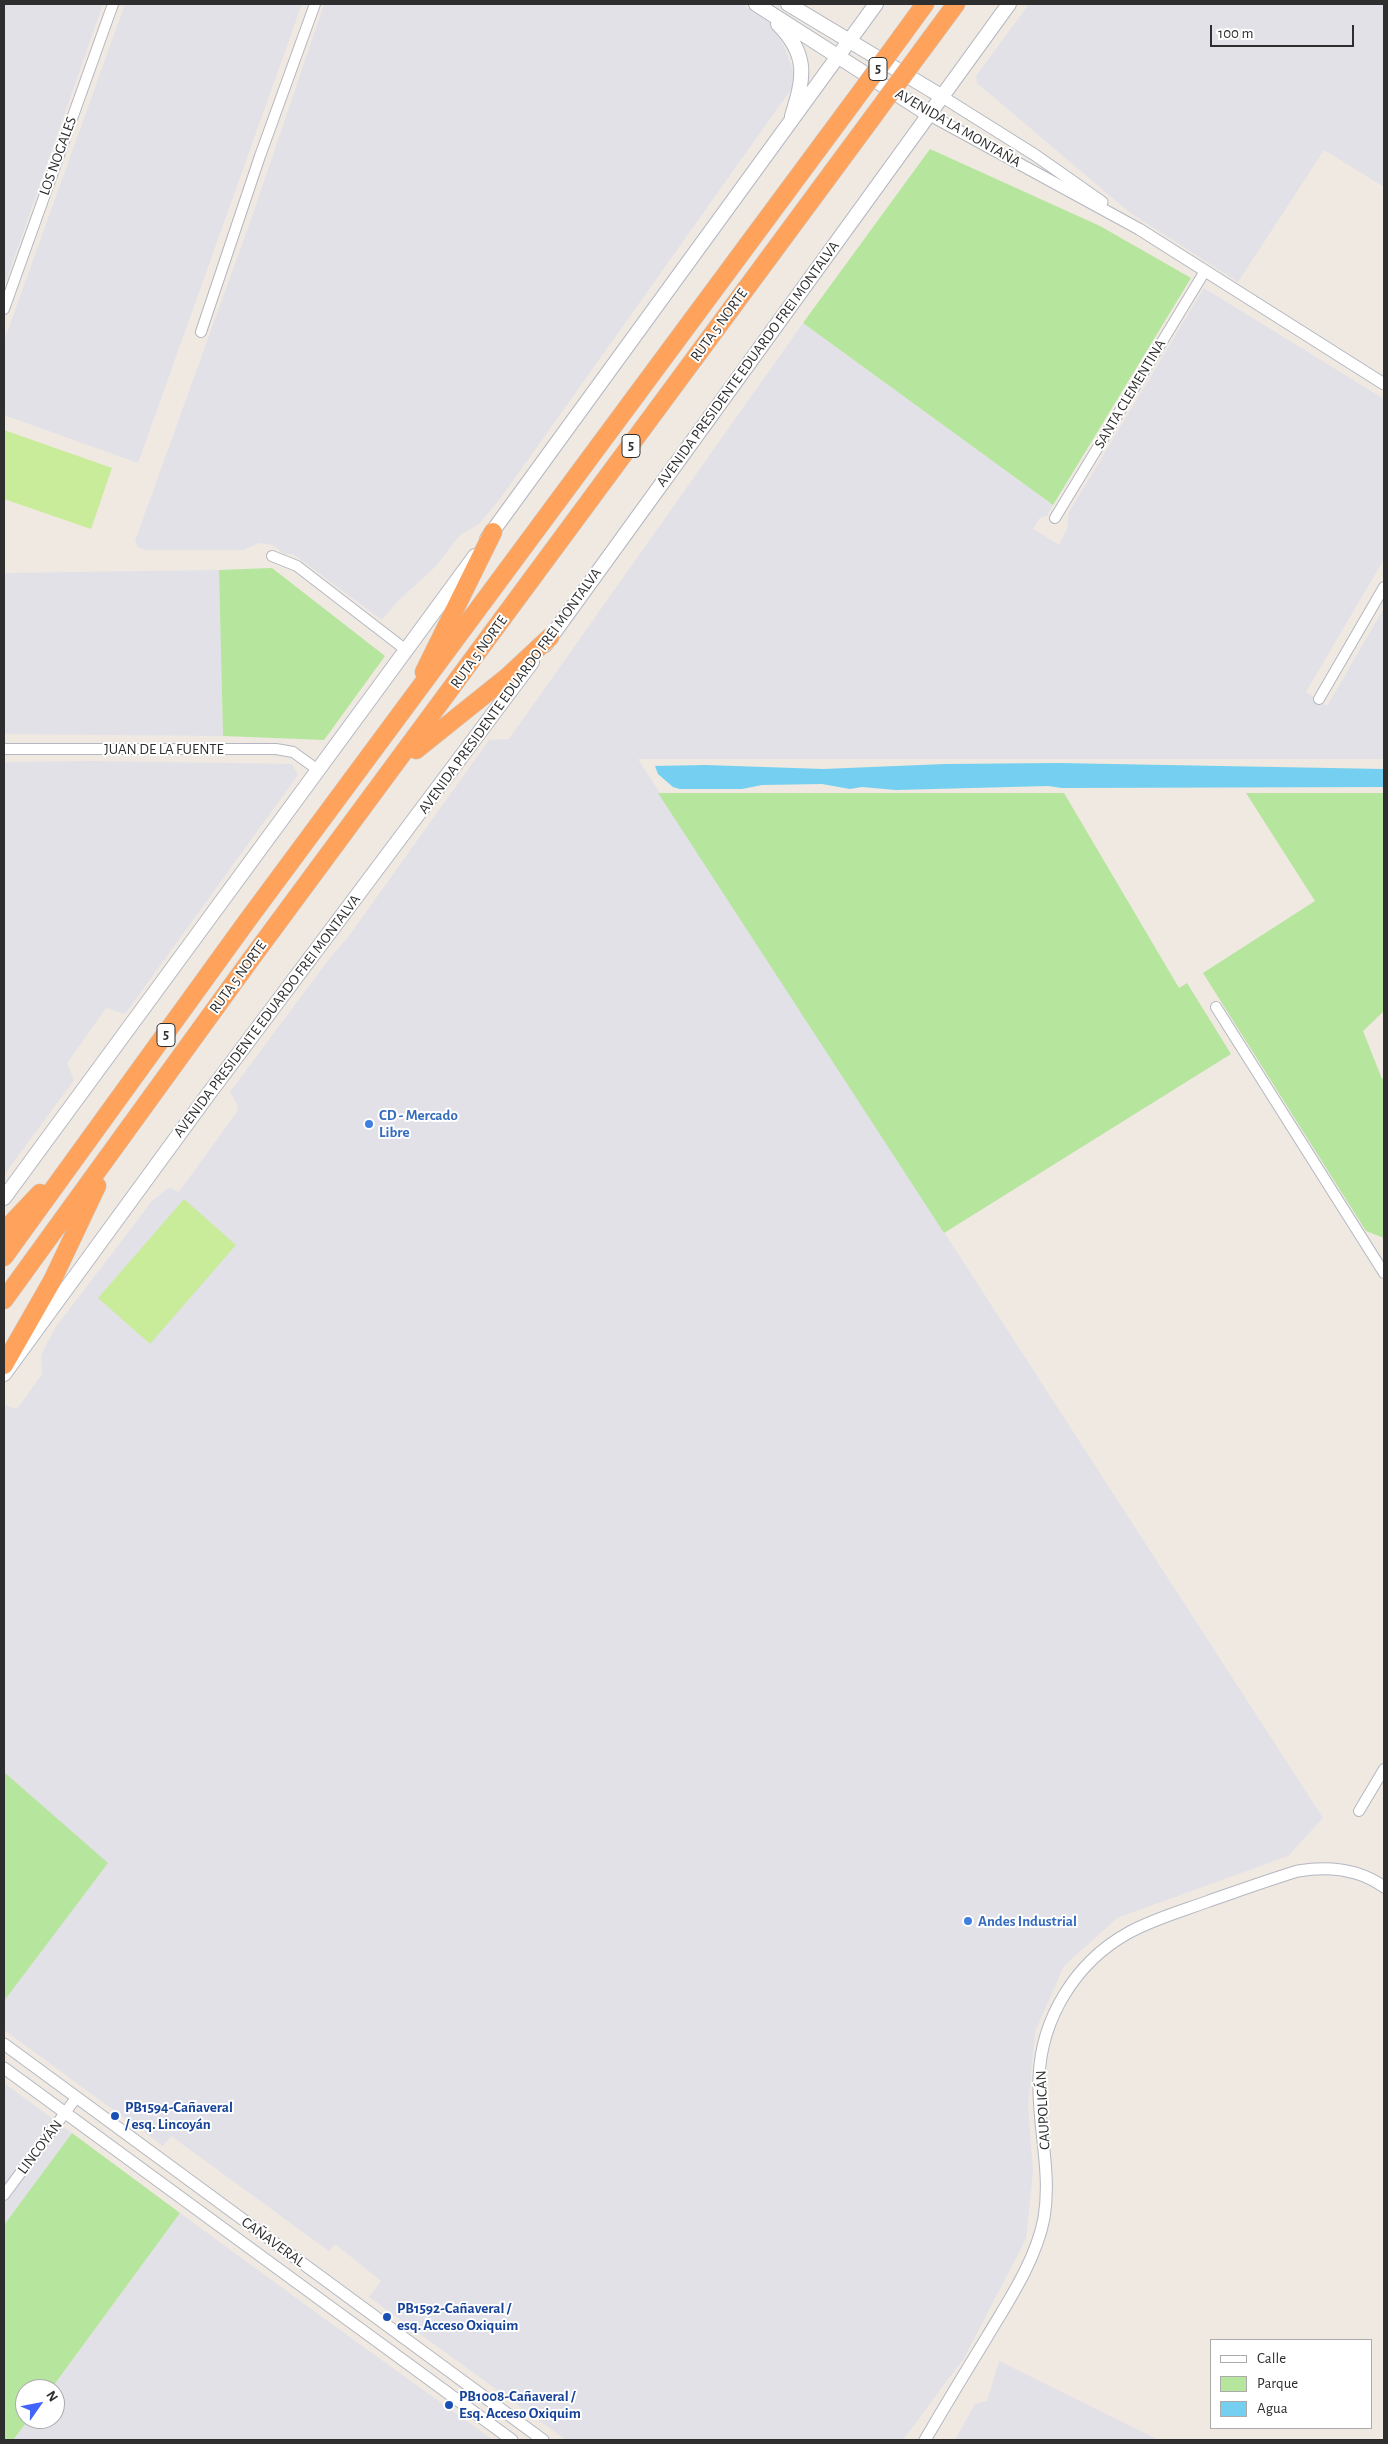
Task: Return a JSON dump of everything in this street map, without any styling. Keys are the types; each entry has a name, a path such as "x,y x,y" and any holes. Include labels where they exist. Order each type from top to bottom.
{"highway":[{"name":"RUTA 5 NORTE","path":"4,1257 247,921 925,4"},
{"name":"RUTA 5 NORTE","path":"4,1300 251,959 956,4"},
{"path":"412,700 434,648 493,532"},
{"path":"386,778 430,737 502,681 550,637"},
{"path":"4,1365 52,1281 120,1142"},
{"path":"4,1231 84,1148"}],"main road":[{"name":"AVENIDA LA MONTAÑA","path":"757,4 928,114"},
{"path":"757,4 786,32 799,54 802,77 788,126"},
{"name":"AVENIDA LA MONTAÑA","path":"788,4 941,96"},
{"path":"4,1198 493,532 876,4"},
{"name":"AVENIDA PRESIDENTE EDUARDO FREI MONTALVA","path":"4,1374 192,1117 550,637 1009,4"}],"street":[{"name":"LOS NOGALES","path":"4,309 112,4"},
{"path":"201,332 260,156 315,4"},
{"name":"AVENIDA LA MONTAÑA","path":"941,96 1065,175 1139,229 1384,384"},
{"name":"AVENIDA LA MONTAÑA","path":"928,114 1139,229"},
{"name":"SANTA CLEMENTINA","path":"1055,518 1205,271"},
{"path":"272,556 297,566 406,650"},
{"path":"1319,699 1384,587"},
{"name":"JUAN DE LA FUENTE","path":"4,749 276,749 293,752 318,770"},
{"path":"1216,1007 1384,1273"},
{"path":"1359,1812 1384,1769"},
{"name":"CAUPOLICÁN","path":"924,2440 1008,2302 1036,2241 1043,2219 1047,2164 1039,2091 1041,2058 1055,2012 1080,1972 1105,1948 1138,1927 1298,1871 1323,1868 1346,1870 1364,1876 1384,1887"},
{"name":"CAÑAVERAL","path":"4,2044 543,2440"},
{"name":"CAÑAVERAL","path":"4,2068 512,2440"},
{"name":"LINCOYÁN","path":"4,2195 76,2098"}],"shaded area":[{"path":"4,4 103,4 4,287"},
{"path":"125,4 302,4 138,463 4,415 4,341"},
{"path":"324,4 742,4 769,21 784,46 797,81 500,499 479,524 460,535 435,567 397,602 382,620 293,554 284,554 273,545 259,543 244,550 145,550 138,547 135,541 254,211"},
{"path":"1029,4 1384,4 1384,187 1324,150 1238,282 1129,212 977,83 976,76"},
{"path":"1204,288 1384,399 1384,559 1306,692 1327,706 1384,608 1384,759 638,759 1323,1818 1288,1856 1117,1918 1064,1966 1035,2032 1028,2106 1033,2172 1026,2239 964,2358 903,2440 566,2440 369,2297 381,2281 335,2244 329,2251 171,2136 163,2146 4,2030 4,2001 107,1863 4,1772 4,1405 17,1409 42,1374 41,1355 55,1328 152,1201 167,1189 171,1188 178,1192 181,1189 237,1112 238,1106 230,1092 329,959 349,936 489,740 509,739 803,323 1053,505 1047,516 1040,518 1033,529 1059,545 1067,529 1069,512"},
{"path":"219,570 223,736 4,734 4,573"},
{"path":"93,761 292,764 298,775 125,1014 106,1008 67,1063 74,1080 4,1175 4,762"},
{"path":"4,2083 72,2133 4,2225"},
{"path":"180,2213 493,2440 13,2440 21,2429 65,2429 65,2379 58,2379"},
{"path":"999,2361 1159,2440 955,2440 975,2404 987,2401"}],"green space":[{"path":"930,149 1100,226 1191,278 1053,505 803,323"},
{"path":"4,430 112,468 91,529 4,499"},
{"path":"272,568 385,656 324,740 223,736 219,570"},
{"path":"658,793 1064,793 1179,988 1187,983 1231,1054 944,1233"},
{"path":"1246,793 1384,793 1384,1011 1363,1031 1382,1079 1384,1078 1384,1238 1366,1231 1203,973 1315,901"},
{"path":"184,1199 236,1245 150,1344 98,1298"},
{"path":"4,1772 108,1863 4,2001"},
{"path":"72,2133 180,2213 58,2379 15,2379 15,2429 21,2429 13,2440 4,2440 4,2225"}],"water":[{"path":"1058,763 1384,769 1384,787 1062,788 1048,786 896,790 862,787 850,789 822,784 762,785 742,789 680,789 673,787 658,774 655,766 705,765 823,769 945,764"}],"place":[{"name":"CD - Mercado Libre","path":"369,1124"},
{"name":"Andes Industrial","path":"968,1921"},
{"name":"PB1594-Cañaveral / esq. Lincoyán","path":"115,2116"},
{"name":"PB1592-Cañaveral / esq. Acceso Oxiquim","path":"387,2317"},
{"name":"PB1008-Cañaveral / Esq. Acceso Oxiquim","path":"449,2405"}]}
